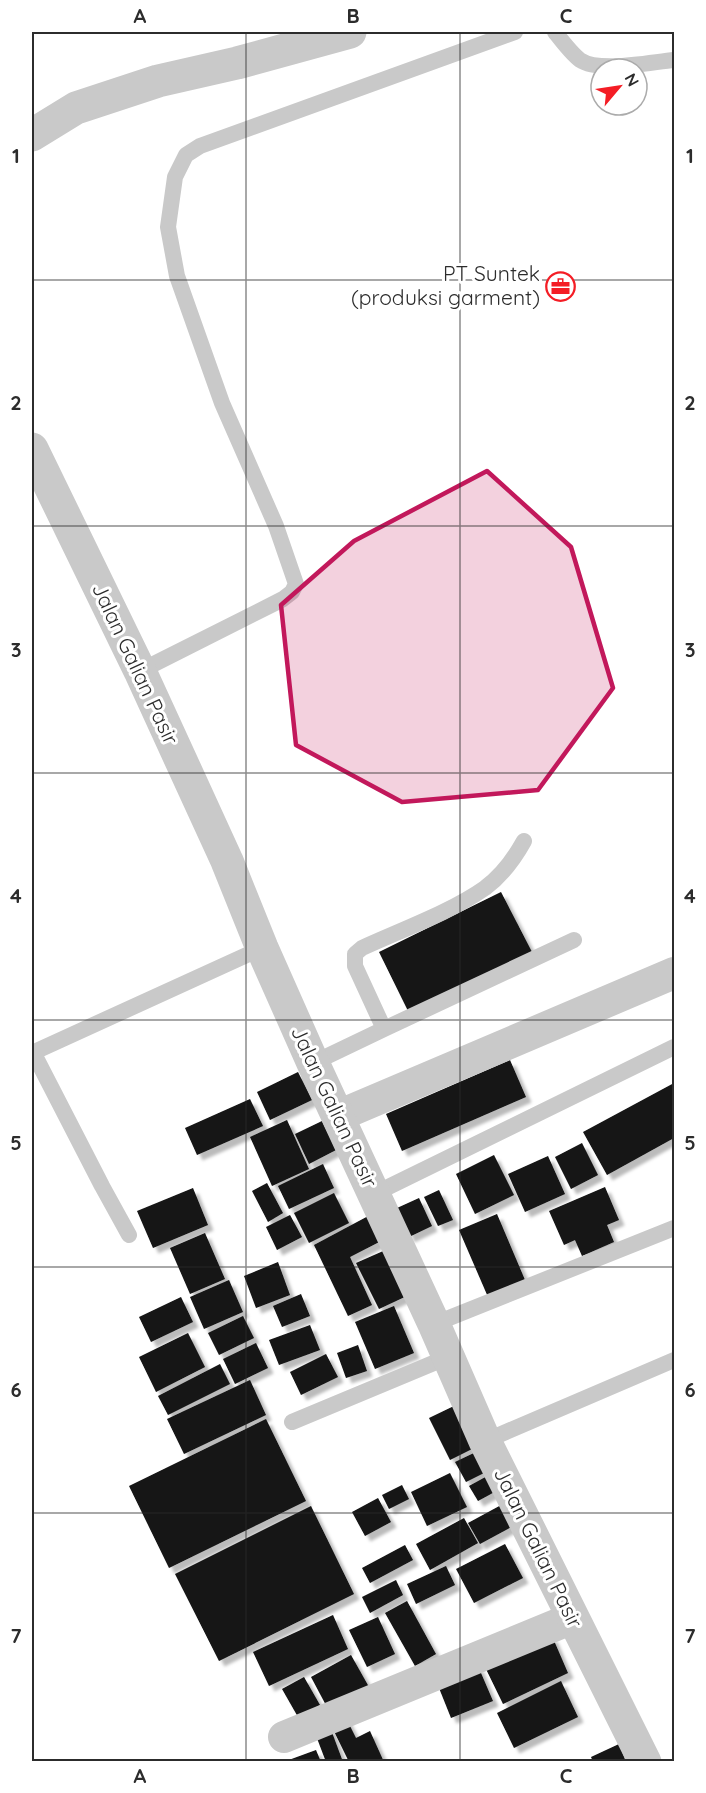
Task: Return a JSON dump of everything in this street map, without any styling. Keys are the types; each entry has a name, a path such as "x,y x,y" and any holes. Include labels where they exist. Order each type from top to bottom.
{"street":[{"path":"32,135 76,108 158,81 237,63 350,32"},
{"name":"Jalan Galian Pasir","path":"32,449 140,671 228,861 262,948 485,1441 645,1761"},
{"path":"338,1116 675,973"},
{"path":"284,1737 573,1617"}],"lane":[{"path":"140,671 283,599 292,592 296,584 276,526 222,403 177,276 168,227 175,177 186,155 200,146 516,32"},
{"path":"555,32 579,59 591,66 605,67 675,60"},
{"path":"384,1029 355,966 355,954 362,948 463,902 487,887 510,863 524,842"},
{"path":"313,1063 574,940"},
{"path":"129,1235 32,1053 262,948"},
{"path":"374,1194 675,1047"},
{"path":"434,1324 675,1228"},
{"path":"292,1422 448,1357"},
{"path":"485,1441 675,1360"}],"highlighted area":[{"path":"487,471 571,547 613,688 538,790 402,802 296,745 281,605 354,541"}],"building":[{"path":"501,892 532,952 409,1013 379,952"},
{"path":"510,1060 526,1097 402,1151 386,1114"},
{"path":"298,1072 312,1100 270,1120 257,1092"},
{"path":"674,1083 674,1138 607,1175 583,1132"},
{"path":"250,1099 263,1126 197,1155 185,1128"},
{"path":"287,1120 309,1169 272,1186 250,1137"},
{"path":"322,1121 336,1150 309,1164 295,1134"},
{"path":"582,1143 598,1175 571,1189 555,1157"},
{"path":"494,1155 514,1195 475,1214 456,1174"},
{"path":"548,1156 565,1194 525,1212 508,1174"},
{"path":"323,1164 334,1188 289,1209 278,1186"},
{"path":"267,1183 283,1213 268,1222 252,1191"},
{"path":"605,1187 619,1220 607,1225 614,1242 582,1256 575,1240 564,1245 549,1211"},
{"path":"193,1188 208,1225 153,1248 137,1211"},
{"path":"439,1190 453,1220 438,1226 424,1197"},
{"path":"334,1193 349,1223 309,1243 294,1213"},
{"path":"419,1198 432,1226 409,1237 397,1208"},
{"path":"372,1214 385,1239 350,1257 372,1305 348,1316 314,1245"},
{"path":"497,1214 525,1280 488,1297 459,1230"},
{"path":"290,1215 302,1237 277,1250 266,1227"},
{"path":"205,1233 225,1279 190,1294 170,1248"},
{"path":"390,1248 411,1294 379,1309 356,1263"},
{"path":"278,1262 290,1295 256,1308 244,1276"},
{"path":"229,1280 243,1312 204,1329 190,1297"},
{"path":"301,1294 310,1316 282,1327 273,1306"},
{"path":"181,1297 193,1322 151,1342 139,1317"},
{"path":"394,1306 414,1353 375,1369 355,1322"},
{"path":"243,1316 254,1338 219,1355 208,1333"},
{"path":"310,1325 320,1350 279,1365 269,1340"},
{"path":"188,1333 205,1367 156,1392 139,1357"},
{"path":"256,1343 268,1368 235,1384 223,1359"},
{"path":"358,1345 367,1371 346,1378 337,1353"},
{"path":"326,1354 338,1377 301,1395 290,1372"},
{"path":"220,1364 230,1384 168,1415 158,1396"},
{"path":"250,1380 266,1415 184,1454 167,1419"},
{"path":"456,1405 476,1447 450,1460 429,1418"},
{"path":"266,1419 306,1501 169,1568 129,1486"},
{"path":"476,1452 486,1472 466,1482 455,1462"},
{"path":"450,1473 467,1507 427,1526 411,1492"},
{"path":"491,1474 500,1489 478,1501 469,1486"},
{"path":"402,1485 409,1499 389,1509 382,1495"},
{"path":"378,1498 391,1522 365,1536 352,1512"},
{"path":"503,1504 515,1525 480,1544 468,1523"},
{"path":"311,1506 354,1594 219,1661 175,1574"},
{"path":"464,1518 478,1543 430,1570 416,1544"},
{"path":"505,1544 523,1578 474,1603 456,1569"},
{"path":"405,1545 413,1560 370,1583 362,1568"},
{"path":"446,1566 455,1585 416,1604 407,1584"},
{"path":"396,1580 403,1595 370,1613 362,1597"},
{"path":"407,1601 436,1654 415,1666 385,1613"},
{"path":"333,1615 348,1649 269,1686 253,1652"},
{"path":"378,1617 395,1654 367,1667 349,1630"},
{"path":"552,1636 568,1673 503,1704 485,1667"},
{"path":"351,1655 369,1687 328,1709 311,1677"},
{"path":"478,1666 493,1701 451,1718 437,1683"},
{"path":"304,1677 320,1705 298,1717 282,1689"},
{"path":"561,1681 578,1717 514,1748 497,1713"},
{"path":"345,1716 356,1738 370,1731 384,1762 349,1762 330,1723"},
{"path":"330,1727 343,1762 326,1762 315,1733"},
{"path":"619,1744 626,1762 593,1762 591,1757"},
{"path":"316,1750 321,1762 286,1762 286,1761"}],"place":[{"name":"PT Suntek (produksi garment)","path":"561,286"}]}
